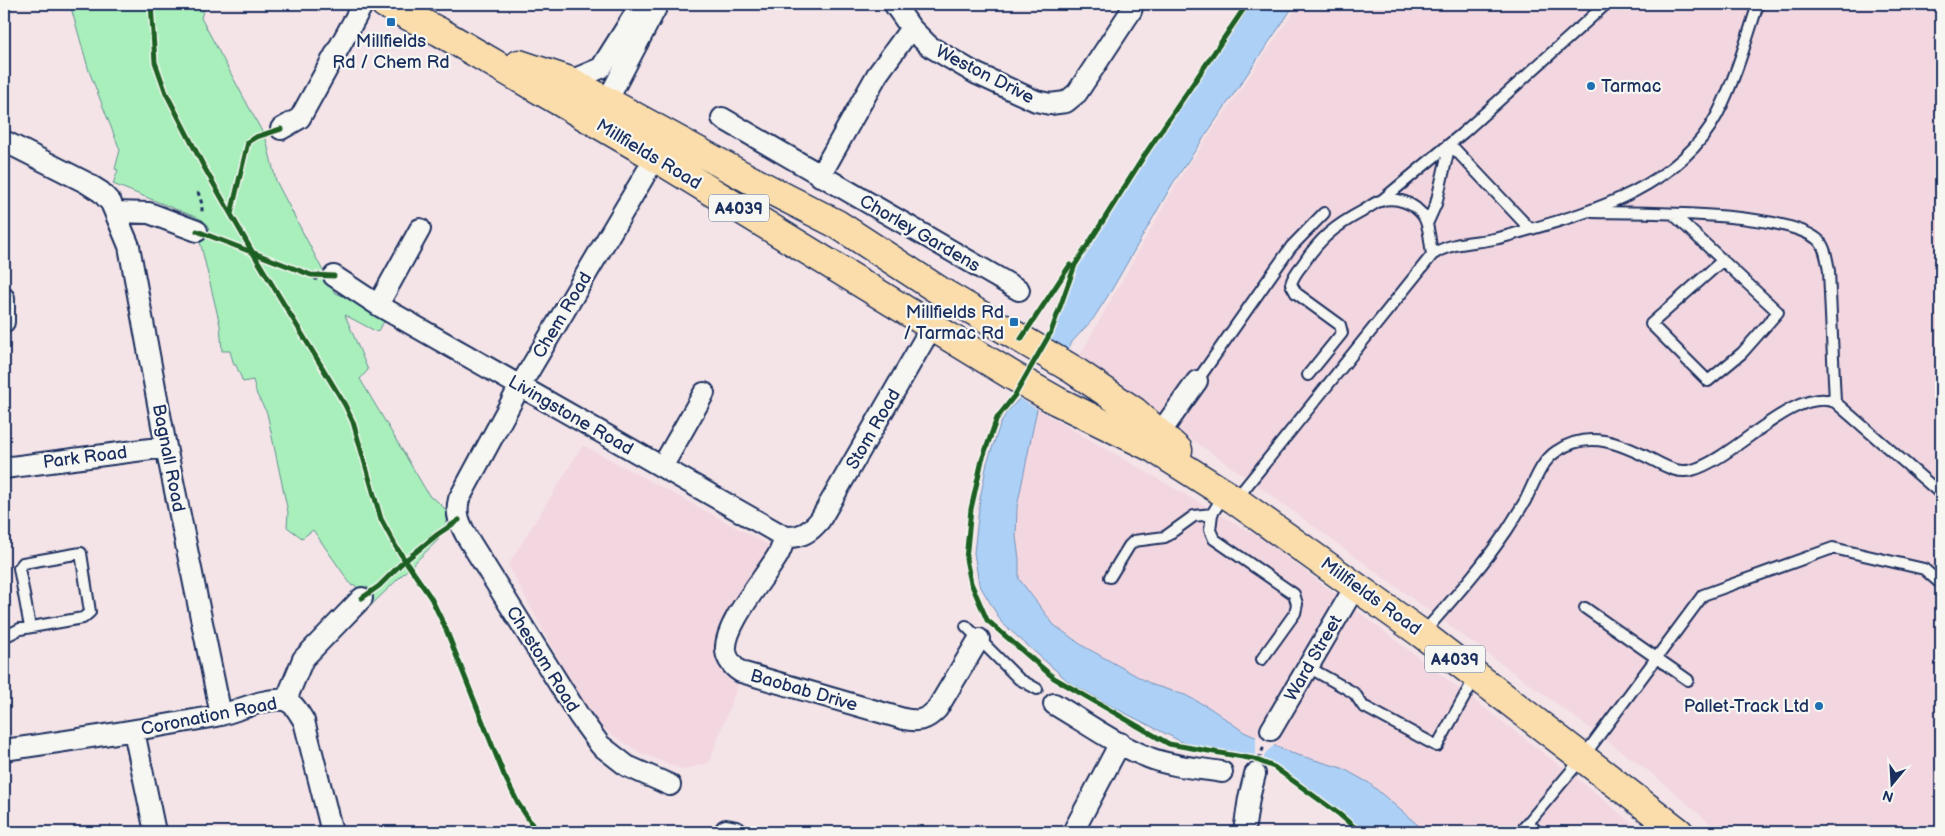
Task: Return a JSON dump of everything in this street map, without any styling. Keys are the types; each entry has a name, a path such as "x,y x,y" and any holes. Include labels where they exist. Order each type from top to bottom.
{"main road":[{"name":"Millfields Road","path":"385,4 461,45 662,146 837,224 940,291 1072,369 1134,411 1156,441 1224,503 1356,585 1477,675 1679,832"},
{"name":"Millfields Road","path":"461,45 570,81 607,101 662,146 821,259 1057,401 1156,441"},
{"path":"821,259 837,224"}],"street":[{"path":"281,129 300,118 363,4"},
{"path":"570,81 601,68 635,14 649,4"},
{"path":"607,101 658,4"},
{"name":"Weston Drive","path":"894,4 911,28 930,46 975,73 1036,101 1050,104 1066,102 1077,93 1131,11 1133,4"},
{"path":"820,176 877,75 911,28"},
{"name":"Chorley Gardens","path":"722,118 1019,290"},
{"path":"4,141 85,182 101,192 113,208 149,213 197,231"},
{"name":"Chem Road","path":"459,499 520,386 662,146"},
{"name":"Bagnall Road","path":"113,208 129,246 166,447 221,715"},
{"path":"378,305 420,229"},
{"name":"Livingstone Road","path":"334,276 378,305 785,537"},
{"path":"4,298 4,322"},
{"name":"Stom Road","path":"785,537 801,536 812,530 820,520 932,326"},
{"path":"1156,441 1197,381"},
{"path":"662,467 704,393"},
{"name":"Park Road","path":"4,468 166,447"},
{"name":"Chestom Road","path":"459,499 456,510 467,537 579,716 600,745 627,766 670,785"},
{"name":"Baobab Drive","path":"785,537 779,554 736,619 727,640 726,651 729,660 734,668 741,672 904,719 924,720 937,709 972,632"},
{"name":"Ward Street","path":"1268,737 1356,585"},
{"name":"Coronation Road","path":"4,750 134,731 221,715 273,700 286,700 303,659 362,598"},
{"path":"286,700 295,706 304,720 332,832"},
{"path":"1054,704 1120,743 1150,758 1166,763 1222,772"},
{"path":"134,731 154,832"},
{"path":"1073,832 1120,743"},
{"path":"1244,832 1258,766"}],"lane":[{"path":"1308,375 1342,333 1340,325 1296,293 1291,284 1292,279 1314,246 1340,223 1380,201 1450,144 1606,4"},
{"path":"1262,659 1295,613 1297,604 1294,594 1214,539 1210,530 1224,503 1432,255 1440,249 1496,239 1610,203 1638,190 1671,169 1688,154 1705,134 1717,115 1732,83 1758,4"},
{"path":"1427,224 1436,204 1450,144"},
{"path":"1450,144 1530,229"},
{"path":"1380,201 1394,199 1416,208 1427,224 1432,255"},
{"path":"1584,212 1673,214 1759,221 1800,230 1818,240 1825,252 1829,271 1835,402"},
{"path":"1197,381 1291,247 1324,213"},
{"path":"1673,214 1723,260 1778,312 1742,353 1708,381 1651,324 1723,260"},
{"path":"1422,634 1488,558 1524,502 1547,459 1570,443 1585,440 1604,440 1628,448 1669,468 1689,471 1712,463 1803,403 1820,399 1835,402 1941,494"},
{"path":"1110,577 1134,541 1165,538 1194,516 1224,503"},
{"path":"1520,832 1583,758 1703,595 1833,548 1924,569 1941,584"},
{"path":"4,636 20,629 83,618 90,612 81,553 23,563 19,568 30,627"},
{"path":"1585,608 1688,680"},
{"name":"Baobab Drive","path":"972,632 1019,678 1037,689"},
{"path":"1308,667 1355,694 1363,706 1437,746 1440,744 1463,697 1477,675"},
{"path":"1528,823 1538,832"}],"path":[{"path":"1258,766 1268,737"}],"shaded area":[{"path":"1299,4 1941,4 1941,832 1720,832 1655,776 1246,477 1077,360 1179,179"},
{"path":"1037,409 1266,541 1601,797 1642,832 1403,832 1291,753 1244,732 1210,708 1185,695 1153,685 1083,646 1054,625 1019,579 1016,537 1017,507"},
{"path":"583,445 771,546 720,636 723,669 738,685 709,763 683,770 639,752 602,728 586,710 508,565"}],"green space":[{"path":"70,4 205,4 201,18 266,139 276,181 334,292 386,319 377,332 345,315 368,370 360,379 430,497 436,500 448,512 445,526 438,533 441,537 358,618 354,613 367,599 355,585 352,586 313,530 302,538 287,527 288,512 267,413 257,395 253,380 243,382 236,365 234,365 230,351 222,351 220,325 199,237 203,220 113,184 118,170 115,169 120,150 89,71"}],"water":[{"path":"1252,4 1295,4 1173,183 1111,291 1093,319 1072,342 1037,409 1017,507 1016,537 1019,579 1054,625 1083,646 1153,685 1185,695 1210,708 1244,732 1291,753 1342,768 1369,783 1426,832 1361,832 1311,789 1281,770 1235,753 1199,748 1180,741 1113,707 1069,682 1002,623 979,584 974,553 980,499 987,463 1000,425 1006,413 1020,398 1053,334 1063,298 1076,266 1170,121"}],"pier":[{"path":"1047,342 1068,355 1039,410 1017,397"},
{"path":"1256,735 1276,744 1266,752 1261,765 1252,762 1256,754"}],"cycle path":[{"path":"151,4 155,62 166,93 204,167 253,253 345,405 353,422 381,519 396,547 431,598 445,627 504,775 518,803 537,832"},
{"path":"1247,4 1146,153 1075,265 1051,332 1015,395 997,418 982,460 971,509 966,559 971,583 987,620 1054,678 1169,744 1254,759 1274,767 1339,814 1360,832"},
{"path":"231,214 248,142 256,137 281,129"},
{"path":"197,231 311,275 334,276"},
{"path":"1021,339 1070,265"},
{"path":"362,598 379,586 401,564 438,534 459,520"}],"place":[{"name":"Millfields Rd / Chem Rd","path":"391,22"},
{"name":"Tarmac","path":"1591,86"},
{"name":"Millfields Rd / Tarmac Rd","path":"1014,322"},
{"name":"Pallet-Track Ltd","path":"1819,706"}]}
